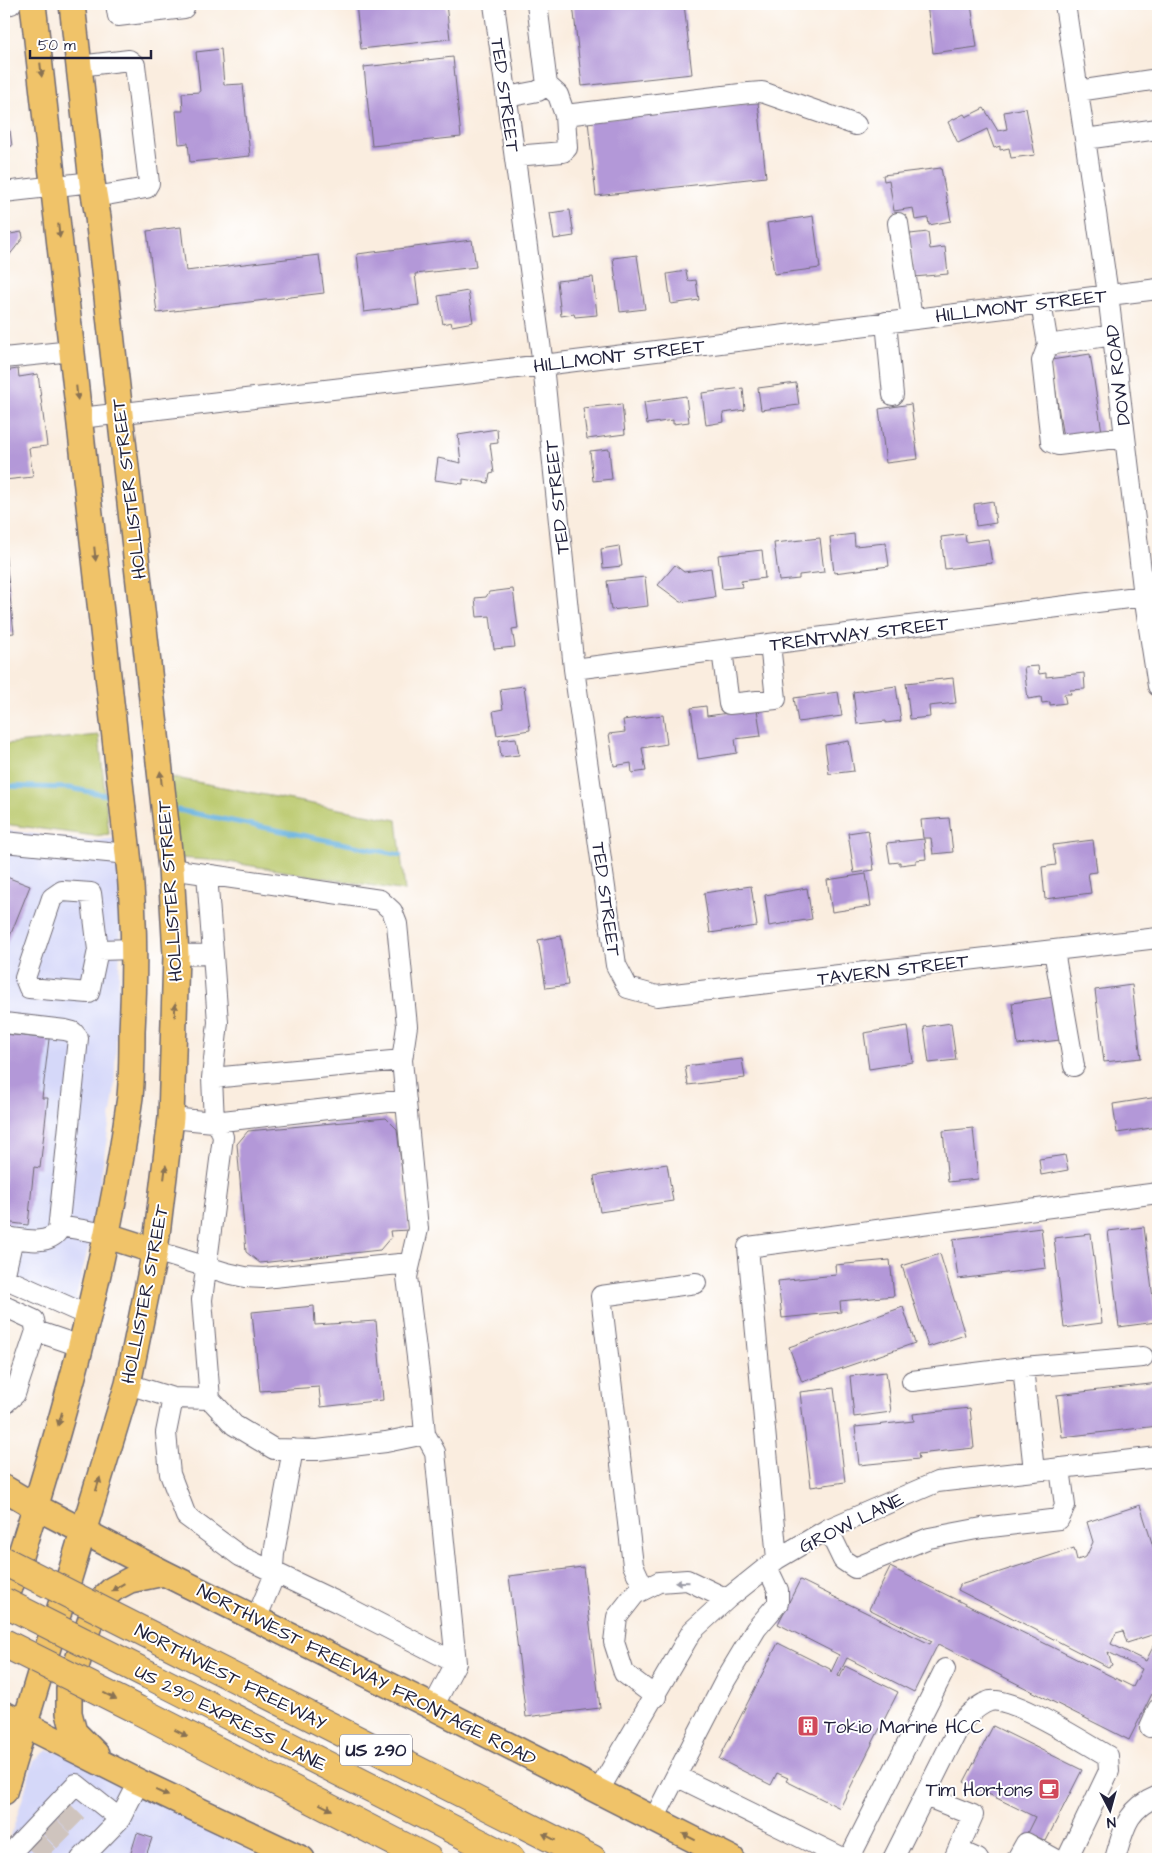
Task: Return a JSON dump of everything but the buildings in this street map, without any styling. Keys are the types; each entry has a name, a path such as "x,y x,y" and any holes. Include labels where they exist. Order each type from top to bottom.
{"highway":[{"name":"NORTHWEST FREEWAY","path":"4,1560 592,1859"},
{"name":"US 290 EXPRESS LANE","path":"4,1602 511,1859"},
{"path":"4,1643 428,1859"}],"main road":[{"name":"HOLLISTER STREET","path":"4,1606 36,1507 108,1235 130,1095 135,949 128,854 34,4"},
{"name":"HOLLISTER STREET","path":"4,1792 14,1719 84,1531 128,1384 155,1251 172,1118 176,956 171,869 72,4"},
{"path":"108,1235 155,1251"},
{"name":"NORTHWEST FREEWAY FRONTAGE ROAD","path":"4,1488 36,1507 164,1573 599,1790 732,1859"},
{"path":"107,1765 74,1732 70,1713 69,1689 95,1606 113,1589 130,1580 164,1573"},
{"path":"14,1719 139,1782 302,1859"}],"street":[{"path":"4,5 11,4"},
{"path":"116,4 118,16 184,8"},
{"name":"TED STREET","path":"494,4 542,365 574,669 616,966 628,988"},
{"path":"515,156 563,152 567,148 565,115 558,95 547,85 537,4"},
{"name":"DOW ROAD","path":"1065,4 1108,294 1144,596 1158,686"},
{"path":"4,192 54,186 93,189 146,188 149,183 135,65 129,60 79,66"},
{"path":"1078,91 1158,79"},
{"path":"507,97 538,91 547,85"},
{"path":"565,115 762,92 856,124"},
{"path":"1085,140 1158,129"},
{"path":"898,223 912,319"},
{"name":"HILLMONT STREET","path":"80,418 542,365 1158,289"},
{"path":"1041,302 1048,345 1042,361 1051,442 1058,446 1125,436"},
{"path":"886,322 894,395"},
{"path":"1048,345 1112,335"},
{"path":"4,358 72,350"},
{"name":"TRENTWAY STREET","path":"574,669 1144,596"},
{"path":"722,650 729,704 776,699 770,644"},
{"path":"4,842 128,854"},
{"path":"171,869 380,900 392,911 396,924 407,1026 402,1060 418,1229 407,1278 425,1434 435,1452 456,1663 433,1707"},
{"path":"207,874 218,1022 212,1078 214,1122 220,1128 223,1137 202,1300 210,1399 234,1425 274,1449 317,1450 425,1434"},
{"path":"62,892 91,893 98,950 89,992 29,988 25,978 52,898 62,892"},
{"name":"TAVERN STREET","path":"628,988 657,996 1158,938"},
{"path":"98,950 135,949"},
{"path":"1054,951 1074,1066"},
{"path":"176,956 212,954"},
{"path":"4,1023 65,1030 73,1032 78,1038 58,1231 50,1238 38,1241 8,1237 4,1278 88,1316"},
{"path":"212,1078 402,1060"},
{"path":"172,1118 214,1122 406,1100"},
{"path":"654,1819 736,1662 762,1620 778,1603 778,1590 772,1563 748,1247 1158,1193"},
{"path":"59,1226 108,1235"},
{"path":"155,1251 245,1277 264,1278 409,1263"},
{"path":"644,1589 633,1565 601,1296 696,1283"},
{"path":"4,1306 34,1320 36,1331 16,1394 4,1404"},
{"path":"36,1331 80,1346"},
{"path":"912,1382 1023,1367 1143,1357"},
{"path":"1023,1367 1034,1471"},
{"path":"128,1384 173,1398 210,1399"},
{"path":"173,1398 166,1433 170,1474 186,1516 233,1552 456,1663"},
{"path":"256,1619 270,1587 274,1553 293,1449"},
{"name":"GROW LANE","path":"599,1790 656,1697 692,1631 727,1599 772,1563 828,1529 937,1482 1158,1457"},
{"path":"828,1529 843,1560 855,1568 929,1538 982,1528 1058,1520 1065,1506 1060,1468"},
{"path":"656,1697 624,1673 614,1642 616,1617 635,1594 659,1582 687,1580 727,1599"},
{"path":"676,1776 847,1859 945,1669"},
{"path":"893,1859 962,1721 979,1706 992,1701 1014,1704 1108,1756 1109,1772 1066,1859"},
{"path":"82,1848 120,1819 139,1782"},
{"path":"5,1859 32,1838 60,1807 76,1784 120,1819"},
{"path":"925,1796 973,1815 956,1855 978,1859"},
{"path":"1116,1859 1126,1821 1144,1802 1158,1796"},
{"path":"1017,1859 1026,1843 1054,1859"}],"shaded area":[{"path":"4,830 89,841 118,838 123,879 114,1094 92,1233 76,1297 82,1307 4,1287"},
{"path":"48,1750 63,1753 265,1859 4,1859 34,1760"}],"green space":[{"path":"99,735 109,834 95,836 4,824 4,744"},
{"path":"170,777 397,820 405,891 222,861 179,858"}],"waterway":[{"path":"4,786 70,788 106,795"},
{"path":"178,810 400,855"}],"tunnel":[{"path":"63,1811 84,1832"},
{"path":"50,1827 70,1847"},
{"path":"35,1841 52,1859"}],"place":[{"name":"Tokio Marine HCC","path":"808,1726"},
{"name":"Tim Hortons","path":"1049,1789"}]}
